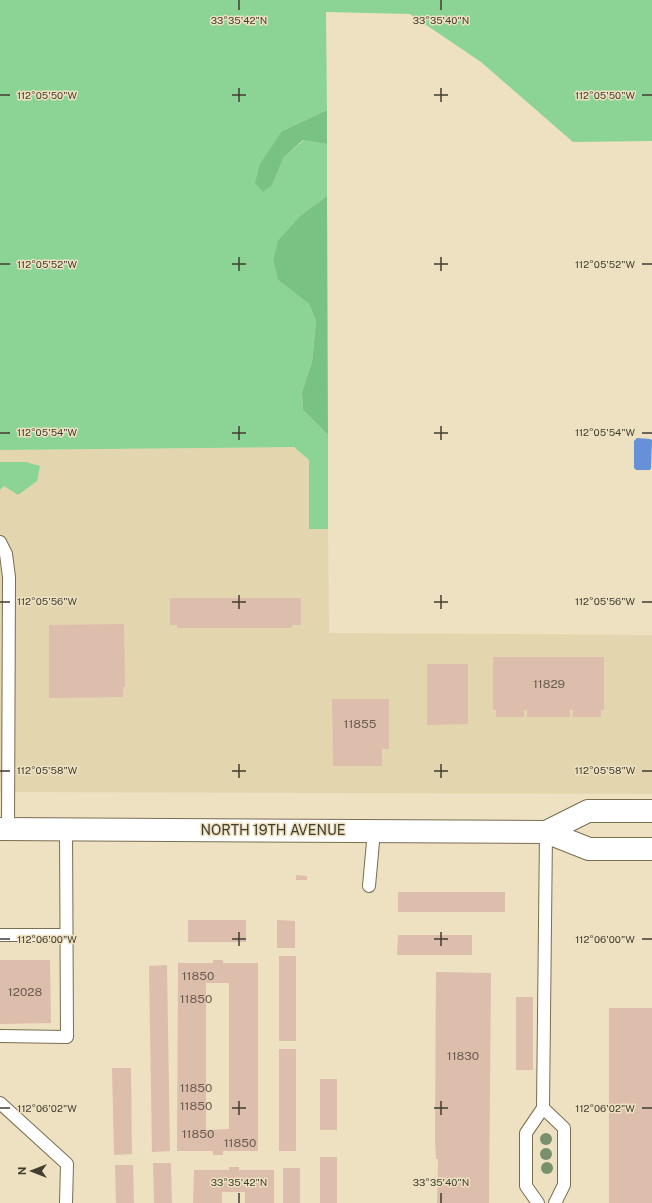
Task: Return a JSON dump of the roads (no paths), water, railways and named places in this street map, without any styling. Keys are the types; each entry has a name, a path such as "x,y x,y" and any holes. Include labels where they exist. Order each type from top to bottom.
{"main road":[{"name":"NORTH 19TH AVENUE","path":"546,832 588,811 652,811"},
{"name":"NORTH 19TH AVENUE","path":"4,829 546,832 589,849 652,849"}],"lane":[{"path":"0,542 6,554 9,577 4,829"},
{"path":"0,1036 67,1037 66,829"},
{"path":"369,886 374,831"},
{"path":"538,1203 526,1186 526,1133 543,1108 546,832"},
{"path":"0,935 66,935"},
{"path":"0,1103 67,1164 66,1203"},
{"path":"543,1108 564,1128 564,1185 555,1203"}],"water":[{"path":"637,438 652,440 650,470 636,470 634,468 634,441"}]}
